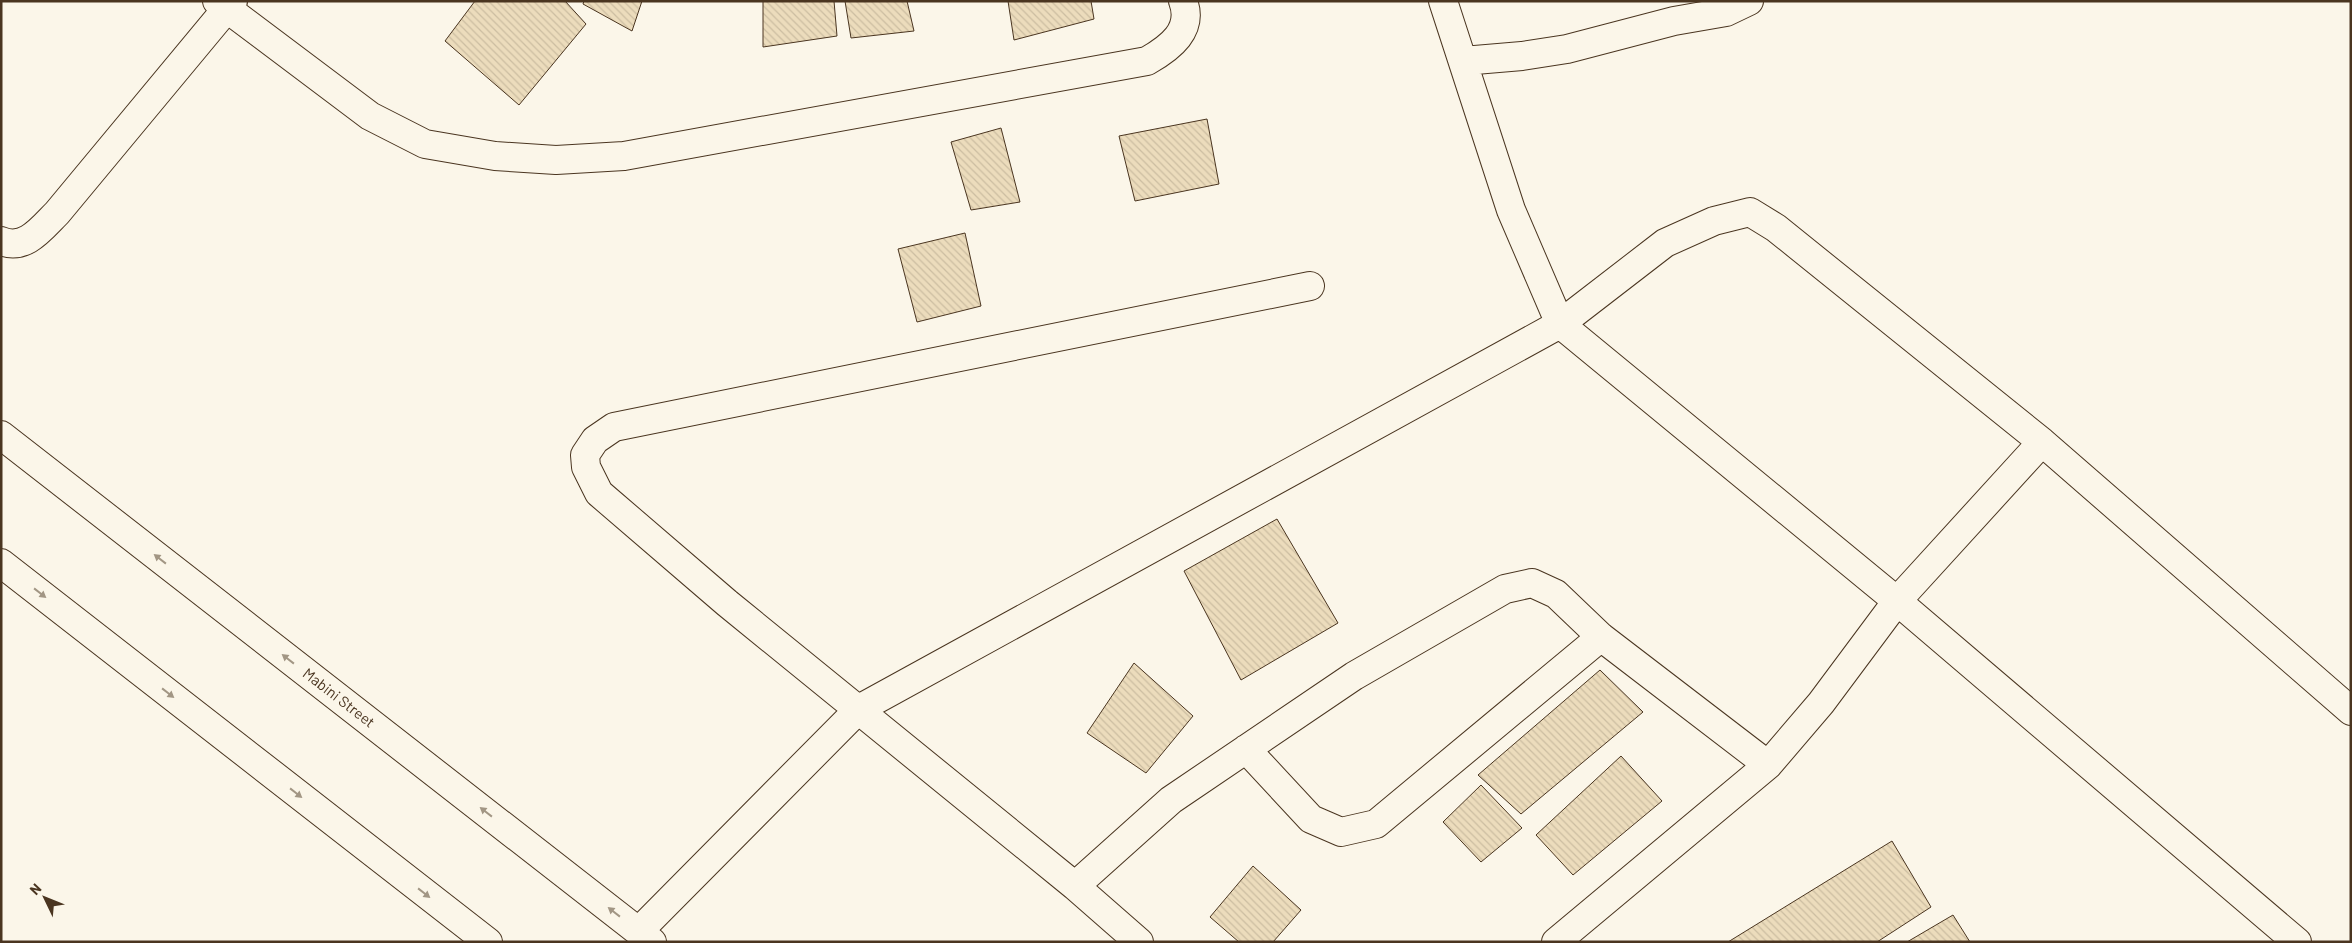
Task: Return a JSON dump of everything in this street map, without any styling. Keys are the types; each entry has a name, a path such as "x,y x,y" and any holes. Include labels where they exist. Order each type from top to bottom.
{"street":[{"path":"1,241 11,245 31,240 63,205 226,4 370,116 425,144 495,156 556,160 624,156 1147,61 1164,52 1184,27 1188,14 1183,1"},
{"path":"1443,1 1511,210 1560,324 1897,600 2296,942"},
{"path":"1463,61 1522,56 1567,49 1674,22 1726,12 1749,1"},
{"path":"646,936 859,710 1560,324 1665,243 1714,221 1750,212 1776,228 2042,442 2351,711"},
{"path":"1139,942 1075,886 727,603 599,492 586,467 585,455 595,440 614,427 1310,286"},
{"name":"Mabini Street","path":"1,435 646,936"},
{"path":"1556,942 1768,765 1821,702 1897,600 2042,442"},
{"path":"1,563 488,942"},
{"path":"1075,886 1171,800 1354,676 1505,589 1532,583 1556,594 1601,637 1768,765"},
{"path":"1246,750 1311,819 1342,832 1376,824 1601,637"}],"building":[{"path":"475,1 565,1 586,24 519,105 445,41"},
{"path":"584,1 642,1 632,31 583,4"},
{"path":"763,1 834,1 837,36 763,47"},
{"path":"845,1 907,1 914,31 851,38"},
{"path":"1008,1 1091,1 1094,19 1014,40"},
{"path":"1207,119 1219,184 1135,201 1119,136"},
{"path":"1001,128 1020,202 971,210 951,142"},
{"path":"965,233 981,306 917,322 898,249"},
{"path":"1277,519 1338,623 1241,680 1184,571"},
{"path":"1134,663 1193,716 1146,773 1087,733"},
{"path":"1600,670 1643,712 1521,814 1478,775"},
{"path":"1621,756 1662,801 1573,875 1536,835"},
{"path":"1481,785 1522,828 1481,862 1443,822"},
{"path":"1892,841 1931,907 1877,942 1728,942"},
{"path":"1253,866 1301,910 1273,942 1239,942 1210,917"},
{"path":"1953,915 1970,942 1907,942"}]}
